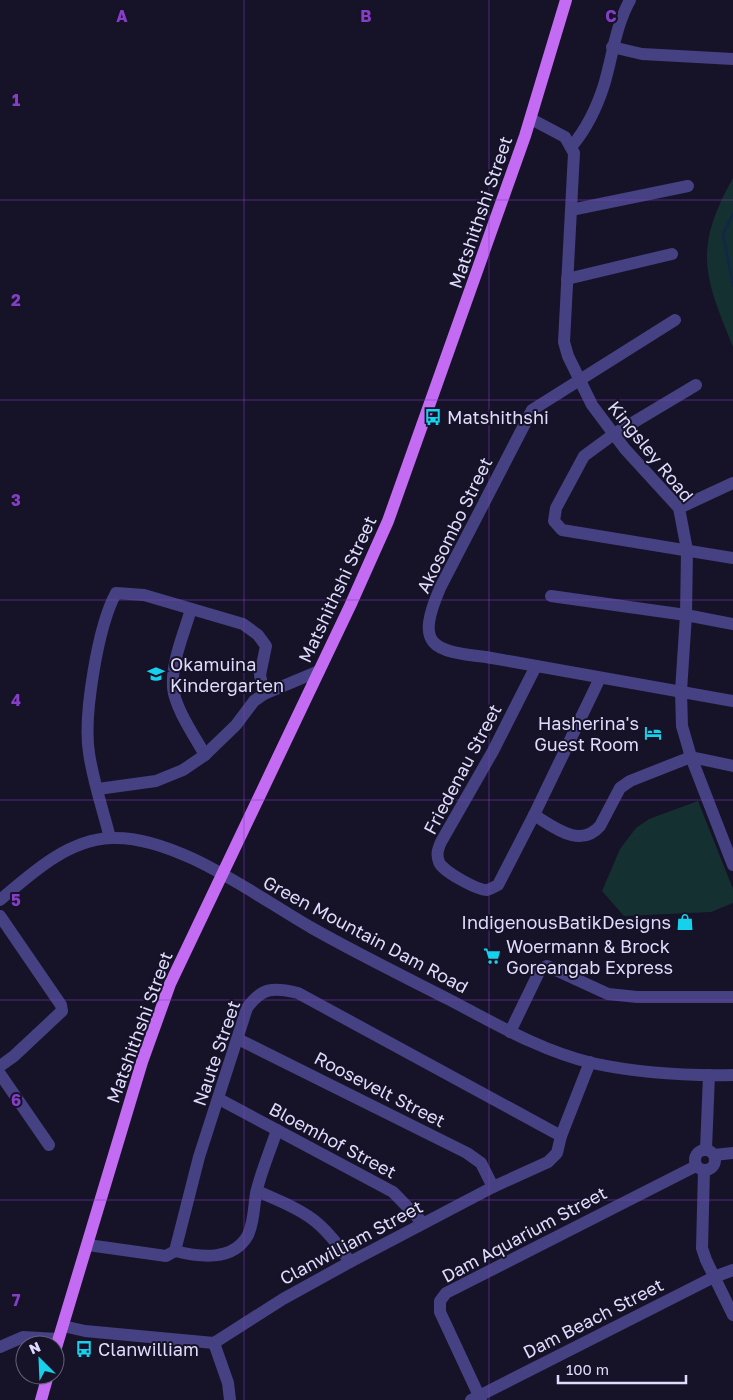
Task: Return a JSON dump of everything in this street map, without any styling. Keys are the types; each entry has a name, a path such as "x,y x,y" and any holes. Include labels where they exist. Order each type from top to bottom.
{"main road":[{"name":"Matshithshi Street","path":"60,1335 142,1062 170,984 388,520 531,119 566,0"},
{"path":"41,1400 45,1385"}],"street":[{"path":"531,119 565,137 572,146 590,120 598,101 617,26 630,0"},
{"path":"612,48 642,54 733,59"},
{"name":"Kingsley Road","path":"572,146 574,168 564,342 578,380 592,405 614,434 679,508 687,550 681,719 690,757 733,865"},
{"path":"571,210 688,186"},
{"path":"567,279 672,254"},
{"path":"578,380 674,320"},
{"name":"Akosombo Street","path":"578,380 544,400 532,410 525,420 435,600 429,630 435,644 444,650 733,701"},
{"path":"696,385 614,434 582,459 556,508 554,514 556,526 562,530 733,558"},
{"path":"679,508 733,483"},
{"path":"110,838 88,753 87,718 103,622 116,593 144,595 243,624 258,635 266,646 260,675 264,694"},
{"path":"551,596 686,615 733,624"},
{"path":"191,609 176,660 173,691 205,755"},
{"name":"Friedenau Street","path":"536,666 493,751 441,842 437,855 440,864 451,874 483,890 498,885 600,678"},
{"path":"98,789 156,781 182,770 205,755 236,725 254,701 264,694 319,670"},
{"path":"534,815 571,836 589,835 600,826 624,784 690,757 733,766"},
{"name":"Green Mountain Dam Road","path":"0,900 44,864 67,851 91,841 110,838 156,843 222,875 331,938 510,1032 590,1062 658,1073 733,1074"},
{"path":"0,916 61,1005 62,1011 14,1056 0,1066"},
{"path":"510,1032 540,970 547,966 608,994 637,997 733,996"},
{"name":"Naute Street","path":"175,1251 199,1157 247,1008 256,996 270,989 298,994 561,1136"},
{"name":"Roosevelt Street","path":"238,1039 467,1153 481,1163 494,1187"},
{"name":"Clanwilliam Street","path":"214,1343 283,1298 494,1187 548,1162 557,1154 561,1136 590,1062"},
{"path":"0,1074 49,1145"},
{"path":"709,1075 710,1152"},
{"name":"Bloemhof Street","path":"219,1099 394,1192 424,1223"},
{"path":"88,1245 166,1256 175,1251 195,1256 215,1256 228,1252 247,1236 257,1191 277,1130"},
{"path":"733,1153 699,1151 695,1156 700,1168 702,1240 706,1260 733,1315"},
{"name":"Dam Aquarium Street","path":"477,1398 440,1312 440,1301 446,1293 700,1168"},
{"path":"257,1191 311,1216 324,1226 350,1262"},
{"name":"Dam Beach Street","path":"477,1398 714,1277 733,1270"},
{"path":"63,1326 85,1331 214,1343 228,1382 230,1400"},
{"path":"0,1348 15,1340"}],"green space":[{"path":"733,178 733,347 715,301 707,262 712,224"},
{"path":"698,801 733,889 733,903 711,912 624,916 602,891 620,849 636,828 649,819"}],"waterway":[{"path":"733,214 723,234 733,286"}],"place":[{"name":"Matshithshi","path":"433,417"},
{"name":"Okamuina Kindergarten","path":"156,674"},
{"name":"Hasherina's Guest Room","path":"653,733"},
{"name":"IndigenousBatikDesigns","path":"685,922"},
{"name":"Woermann & Brock Goreangab Express","path":"492,956"},
{"name":"Clanwilliam","path":"84,1349"}]}
